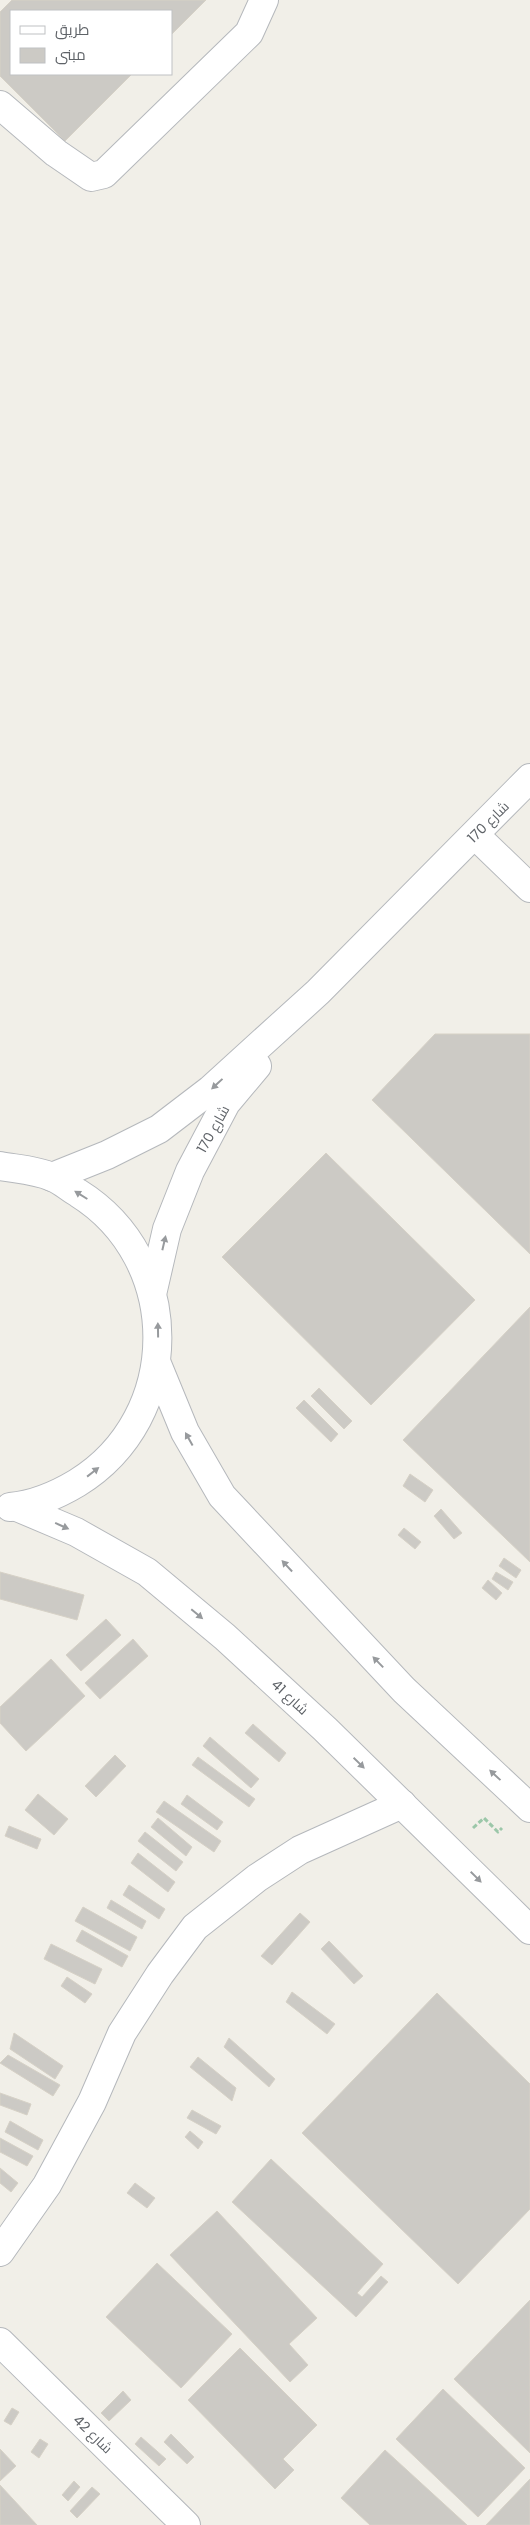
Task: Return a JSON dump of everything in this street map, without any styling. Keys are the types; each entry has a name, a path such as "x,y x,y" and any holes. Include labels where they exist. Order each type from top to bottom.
{"street":[{"path":"0,105 56,153 91,177 104,174 249,32 264,0"},
{"name":"شارع 170","path":"52,1177 107,1155 159,1130 210,1090 318,992 530,778"},
{"path":"475,835 530,888"},
{"name":"شارع 170","path":"152,1290 167,1229 190,1171 226,1103 318,992"},
{"path":"0,1166 52,1177 96,1204 131,1243 152,1290 158,1327 157,1364 145,1405 124,1442 94,1472 58,1495 9,1508"},
{"path":"157,1364 185,1432 222,1496 404,1690 528,1806"},
{"name":"شارع 41","path":"9,1508 76,1532 147,1572 225,1637 325,1729 530,1930"},
{"path":"0,2252 47,2185 92,2102 122,2033 160,1974 195,1927 257,1878 300,1850 402,1804"},
{"name":"شارع 42","path":"0,2342 186,2525"}],"path":[{"path":"449,1851 484,1818 498,1832 528,1806"}],"building":[{"path":"12,0 206,0 172,34 172,10 10,10 10,75 131,75 65,141 0,76 0,12"},
{"path":"435,1034 530,1034 530,1254 372,1100"},
{"path":"326,1153 475,1300 371,1405 222,1257"},
{"path":"530,1307 530,1562 403,1440"},
{"path":"319,1388 352,1421 344,1429 311,1396"},
{"path":"304,1400 338,1434 331,1442 296,1408"},
{"path":"410,1474 433,1490 425,1502 403,1486"},
{"path":"441,1509 462,1533 454,1539 434,1516"},
{"path":"404,1528 421,1542 415,1549 398,1535"},
{"path":"504,1558 521,1570 516,1578 499,1566"},
{"path":"0,1572 84,1595 77,1620 0,1599"},
{"path":"496,1572 513,1582 508,1590 492,1579"},
{"path":"488,1580 502,1593 496,1600 482,1588"},
{"path":"106,1619 121,1635 81,1671 66,1655"},
{"path":"133,1639 148,1656 100,1699 85,1683"},
{"path":"51,1659 85,1696 26,1751 0,1723 0,1707"},
{"path":"253,1724 286,1753 279,1762 245,1733"},
{"path":"210,1737 259,1779 251,1788 203,1746"},
{"path":"115,1755 126,1766 96,1797 85,1786"},
{"path":"198,1757 255,1799 249,1807 192,1765"},
{"path":"38,1794 68,1819 54,1835 25,1810"},
{"path":"187,1795 223,1822 217,1830 181,1804"},
{"path":"164,1801 221,1841 214,1852 156,1812"},
{"path":"158,1818 192,1847 186,1856 151,1827"},
{"path":"9,1826 41,1839 37,1849 5,1836"},
{"path":"145,1832 183,1862 176,1871 138,1841"},
{"path":"138,1853 175,1882 168,1892 131,1863"},
{"path":"129,1885 165,1909 159,1919 123,1895"},
{"path":"111,1900 146,1921 142,1929 107,1908"},
{"path":"83,1907 137,1937 130,1951 75,1921"},
{"path":"300,1913 310,1922 272,1965 261,1956"},
{"path":"82,1930 128,1956 122,1967 76,1941"},
{"path":"329,1941 363,1976 354,1984 321,1949"},
{"path":"51,1944 102,1969 95,1984 44,1959"},
{"path":"67,1977 92,1994 85,2003 61,1986"},
{"path":"292,1992 335,2024 327,2034 286,2002"},
{"path":"437,1993 530,2084 530,2209 458,2284 302,2133"},
{"path":"14,2033 63,2066 55,2079 10,2049"},
{"path":"229,2038 275,2079 269,2087 224,2047"},
{"path":"8,2055 60,2085 53,2096 0,2063"},
{"path":"198,2057 236,2088 232,2101 190,2067"},
{"path":"0,2093 31,2104 27,2115 0,2105"},
{"path":"192,2110 221,2126 216,2134 187,2118"},
{"path":"10,2121 43,2140 38,2150 5,2132"},
{"path":"190,2131 203,2142 198,2149 185,2137"},
{"path":"0,2138 33,2156 27,2166 0,2152"},
{"path":"271,2159 383,2264 357,2293 362,2297 381,2276 388,2282 356,2317 232,2202"},
{"path":"0,2168 18,2183 11,2192 0,2183"},
{"path":"135,2183 155,2198 147,2208 127,2193"},
{"path":"217,2211 317,2318 289,2344 308,2365 290,2382 170,2255"},
{"path":"157,2263 232,2334 181,2388 106,2317"},
{"path":"530,2300 530,2453 454,2379"},
{"path":"240,2348 317,2425 283,2459 294,2470 275,2489 188,2400"},
{"path":"443,2389 525,2468 478,2517 396,2439"},
{"path":"123,2391 131,2400 109,2421 101,2413"},
{"path":"12,2408 19,2412 11,2425 4,2421"},
{"path":"171,2434 194,2457 187,2464 164,2442"},
{"path":"141,2437 166,2459 159,2466 135,2444"},
{"path":"40,2439 48,2444 39,2458 31,2452"},
{"path":"0,2449 16,2466 0,2481"},
{"path":"385,2450 467,2525 370,2525 341,2498"},
{"path":"530,2479 530,2525 486,2525"},
{"path":"74,2481 80,2487 68,2501 62,2495"},
{"path":"0,2485 37,2525 0,2525"},
{"path":"92,2487 100,2494 77,2518 70,2511"}]}
